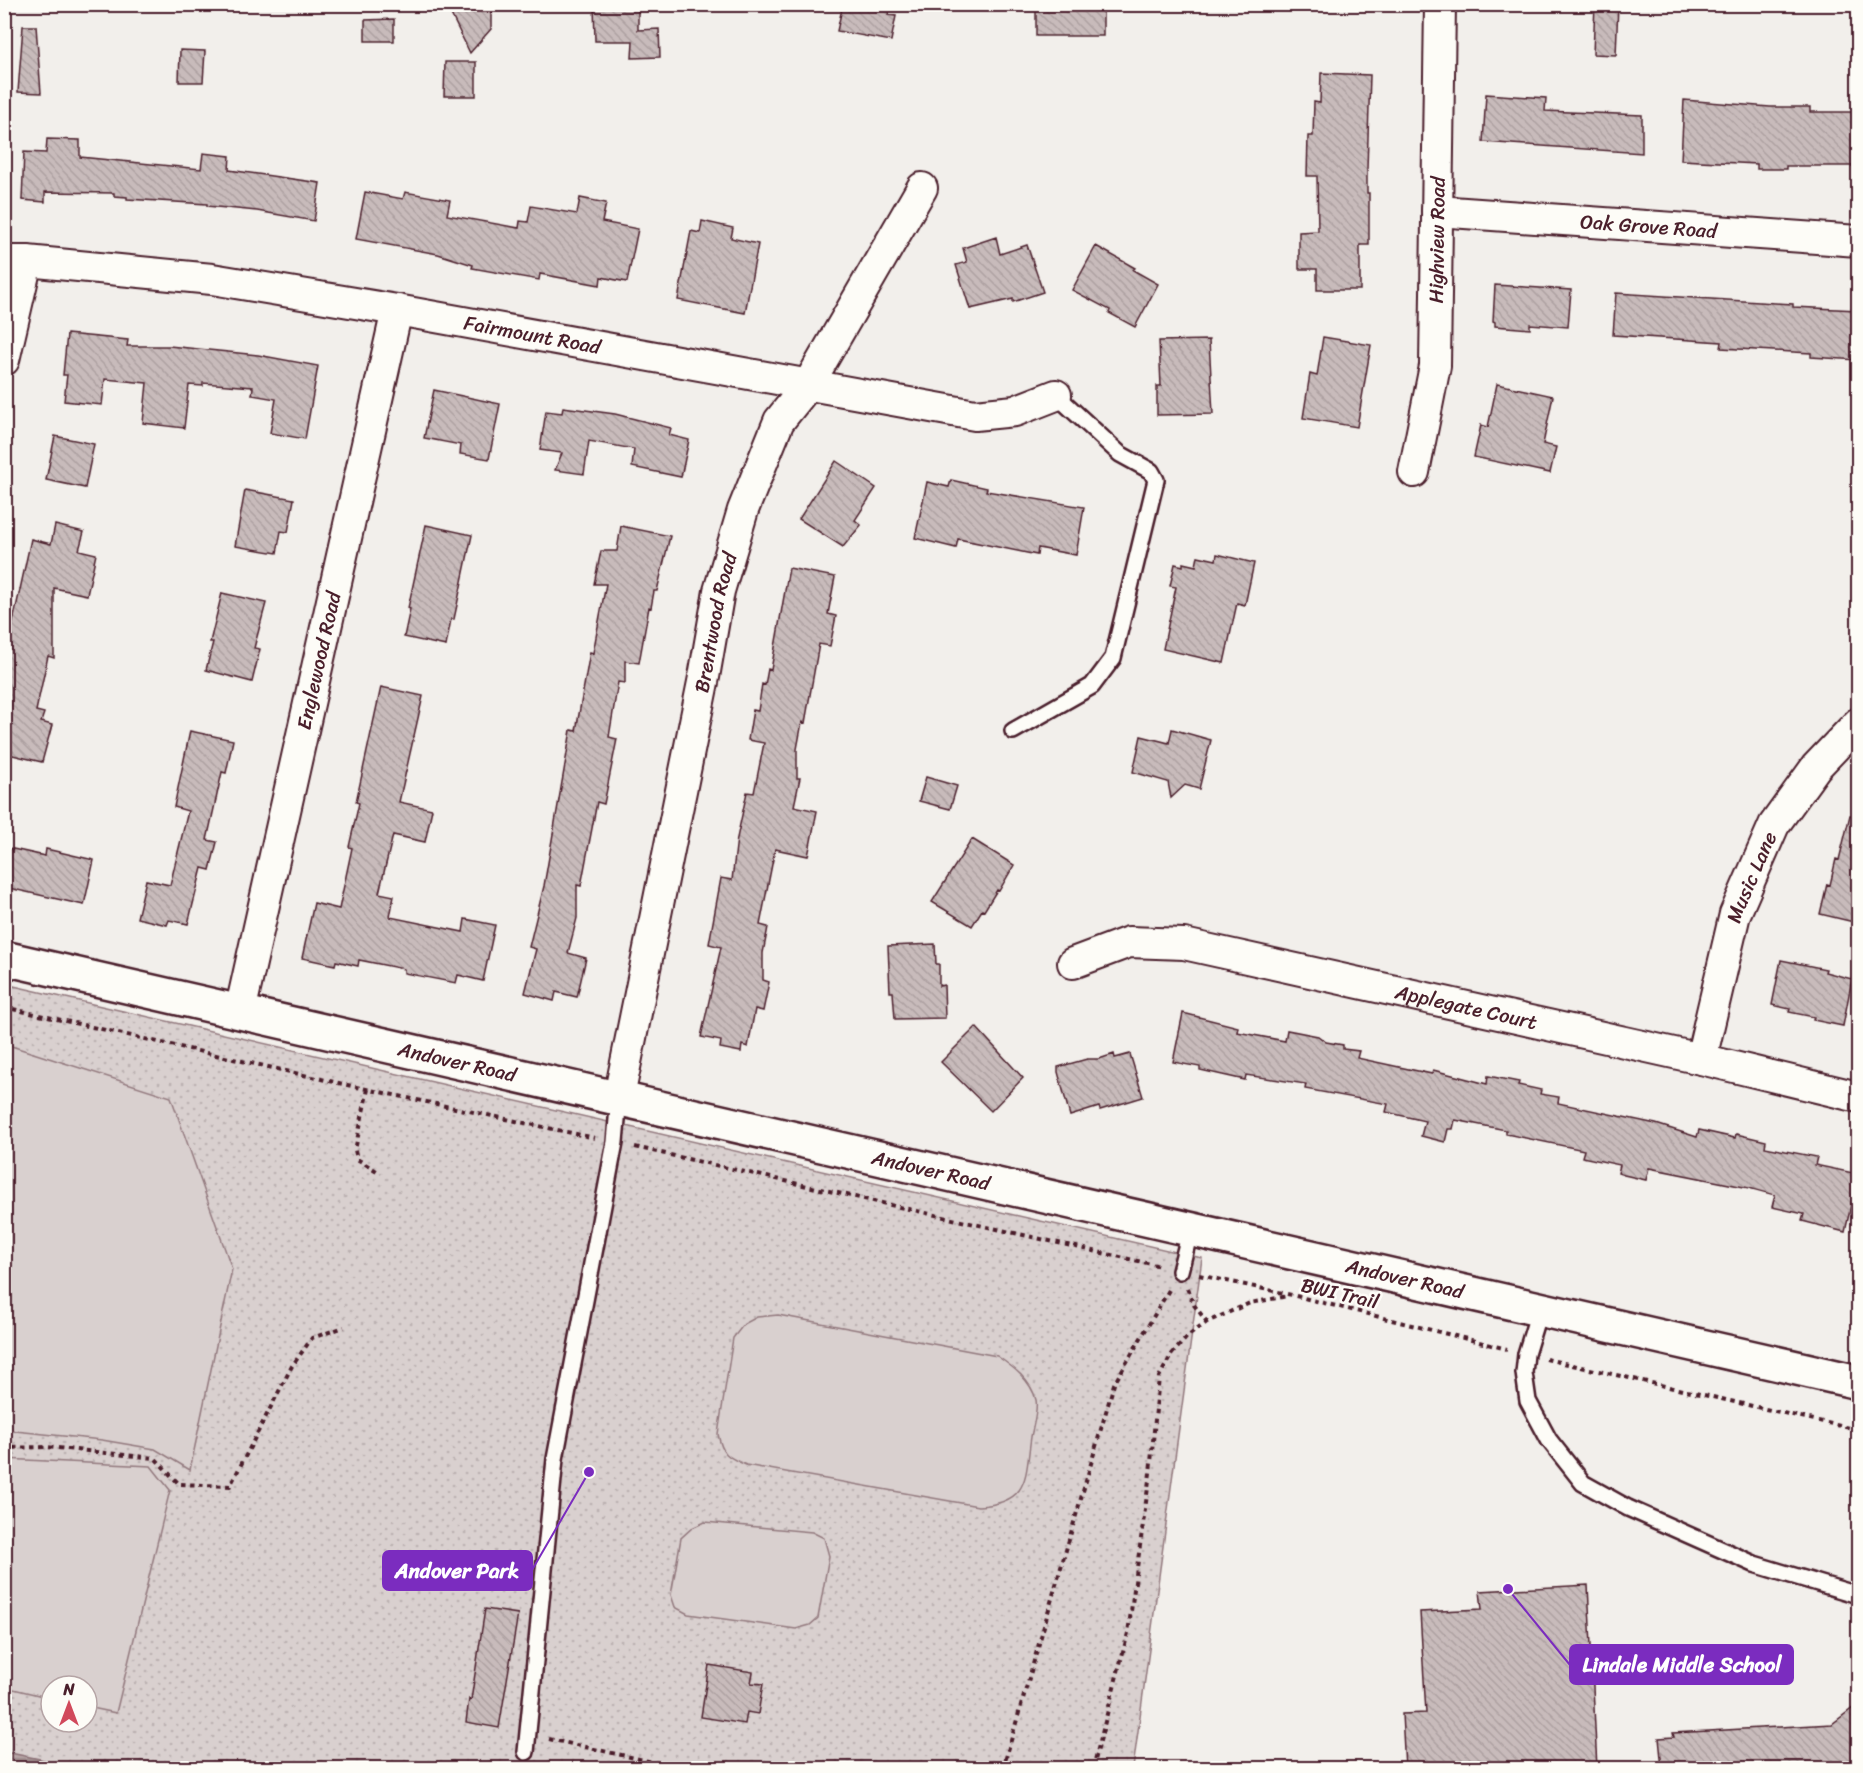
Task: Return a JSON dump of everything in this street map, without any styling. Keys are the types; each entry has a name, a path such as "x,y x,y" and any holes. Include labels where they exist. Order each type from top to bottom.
{"street":[{"name":"Highview Road","path":"1414,472 1435,366 1440,4"},
{"name":"Brentwood Road","path":"619,1097 704,677 719,591 743,510 779,421 808,385 922,188"},
{"name":"Oak Grove Road","path":"1437,211 1858,241"},
{"name":"Fairmount Road","path":"16,261 212,279 397,310 975,415 1015,411 1056,395"},
{"path":"4,360 16,261"},
{"name":"Englewood Road","path":"240,1012 397,310"},
{"name":"Music Lane","path":"1701,1059 1735,914 1774,825 1816,767 1858,723"},
{"name":"Applegate Court","path":"1073,963 1129,942 1184,945 1701,1059 1858,1097"},
{"name":"Andover Road","path":"4,958 1858,1382"}],"lane":[{"path":"1013,730 1092,686 1113,658 1156,480 1151,471 1120,454 1056,395"},
{"path":"526,1752 555,1459 615,1142 619,1097"},
{"path":"1180,1271 1191,1228"},
{"path":"1540,1308 1526,1354 1524,1373 1528,1401 1550,1440 1583,1483 1628,1508 1754,1564 1858,1595"}],"path":[{"path":"368,1089 355,1150 357,1159 380,1173"},
{"path":"1180,1271 1292,1295"},
{"path":"1180,1271 1194,1305 1207,1322"},
{"path":"1003,1768 1114,1384 1180,1271"},
{"name":"BWI Trail","path":"1093,1768 1128,1633 1150,1473 1159,1377 1172,1354 1187,1337 1207,1322 1250,1303 1292,1295 1526,1354 1858,1430"},
{"path":"4,1448 47,1446 155,1458 179,1484 230,1486 292,1366 312,1338 344,1327"},
{"path":"528,1734 680,1768"}],"shaded area":[{"path":"5,984 1202,1258 1133,1768 5,1768"},
{"path":"5,1044 171,1097 232,1269 190,1470 155,1449 102,1440 15,1431 5,1432"},
{"path":"778,1315 997,1356 1021,1375 1030,1386 1036,1400 1028,1465 1022,1486 1007,1500 978,1506 746,1465 730,1457 721,1446 718,1434 733,1338 744,1324 757,1317"},
{"path":"4,1459 151,1466 170,1490 116,1713 99,1709 99,1674 39,1674 39,1695 5,1687"},
{"path":"705,1522 812,1532 824,1538 829,1556 818,1618 810,1625 796,1629 688,1614 675,1607 671,1595 681,1538 692,1528"},
{"path":"5,1752 40,1759 69,1768 5,1768"}],"building":[{"path":"446,4 491,4 491,29 470,53"},
{"path":"594,4 638,4 638,30 659,29 660,57 632,58 633,41 595,41"},
{"path":"843,4 890,4 888,15 896,16 891,41 837,31"},
{"path":"1036,4 1103,4 1103,36 1036,36"},
{"path":"1595,4 1618,4 1616,55 1593,54"},
{"path":"394,19 394,41 365,41 365,20"},
{"path":"23,26 36,26 41,93 18,92"},
{"path":"180,50 205,51 203,82 179,82"},
{"path":"445,62 476,62 476,96 444,96"},
{"path":"1321,73 1370,75 1367,169 1369,245 1360,245 1360,290 1317,290 1317,269 1299,269 1299,232 1318,231 1317,176 1307,176 1308,136 1313,136 1314,102 1320,103"},
{"path":"1486,94 1546,98 1545,111 1642,115 1642,153 1483,142"},
{"path":"1684,100 1770,107 1810,107 1810,112 1858,112 1858,166 1786,166 1786,169 1757,169 1757,164 1681,160"},
{"path":"47,139 80,140 80,157 201,169 203,153 230,156 229,170 320,183 314,221 257,211 207,206 207,204 127,199 127,197 114,196 114,193 45,192 45,202 22,200 24,152 46,153"},
{"path":"365,192 403,199 405,192 450,200 447,215 519,228 520,221 528,222 531,206 577,214 580,198 606,203 602,222 638,229 627,282 601,277 600,285 540,274 539,280 472,268 473,265 438,254 356,239"},
{"path":"702,221 733,228 731,238 758,244 745,313 678,300 691,231 700,233"},
{"path":"996,237 1000,254 1027,245 1043,292 1013,302 1013,299 970,309 956,265 967,262 963,248"},
{"path":"1096,246 1158,284 1135,327 1109,313 1110,310 1072,290"},
{"path":"1495,285 1571,290 1568,327 1530,324 1530,329 1495,326 1493,321"},
{"path":"1616,293 1858,310 1858,360 1811,357 1811,353 1721,348 1722,342 1613,335"},
{"path":"67,334 128,340 127,346 169,346 258,355 318,366 305,439 270,433 276,399 252,395 253,387 203,383 203,386 189,385 184,428 143,423 147,383 105,379 102,405 64,401 67,375 63,375"},
{"path":"1323,337 1371,345 1357,427 1303,418 1310,374 1317,376"},
{"path":"1209,340 1213,414 1157,415 1157,386 1161,386 1159,341"},
{"path":"1497,384 1553,396 1543,444 1556,447 1550,473 1474,457 1481,425 1488,427"},
{"path":"434,390 500,404 489,459 460,454 461,445 424,438"},
{"path":"563,407 615,414 671,428 669,435 689,440 681,477 632,467 634,449 589,441 584,474 555,470 562,453 540,450 546,411 562,413"},
{"path":"55,436 94,444 85,488 46,480"},
{"path":"836,461 876,488 855,520 861,525 843,547 799,519"},
{"path":"951,480 987,488 986,491 1084,507 1076,555 1038,548 1037,555 958,539 956,548 915,538 927,482 949,487"},
{"path":"245,490 294,499 288,532 281,531 277,553 235,546"},
{"path":"55,525 84,532 79,550 96,554 87,595 54,588 54,658 48,656 36,711 44,713 41,722 52,725 42,762 4,753 4,663 31,539 51,544"},
{"path":"426,525 472,535 446,646 404,637"},
{"path":"621,526 670,536 657,591 654,591 651,608 649,607 639,663 625,661 625,683 618,682 609,737 617,739 604,804 597,802 581,886 577,885 577,918 568,953 586,958 577,997 556,992 554,1001 525,993 536,949 529,947 544,886 571,730 576,731 590,652 593,653 606,584 594,584 601,551 617,551"},
{"path":"1217,554 1254,563 1245,605 1237,603 1224,663 1163,649 1176,587 1170,586 1175,564 1196,566 1198,556 1216,560"},
{"path":"789,568 835,577 828,614 836,616 830,646 819,644 805,723 802,722 797,749 797,778 800,778 794,806 817,811 808,856 775,849 760,925 768,927 763,953 763,980 769,982 763,1011 755,1009 748,1047 742,1045 741,1052 720,1048 721,1041 701,1037 721,947 709,944 721,878 732,880 737,838 747,792 754,793 764,743 748,740 753,710 758,711 762,684 765,685 768,669 771,670"},
{"path":"222,593 266,603 254,648 260,649 252,682 206,670"},
{"path":"381,687 423,696 399,802 432,809 425,842 393,835 379,893 394,896 390,917 463,932 465,919 495,925 483,981 458,975 456,983 404,973 404,969 359,960 358,966 336,961 335,965 302,958 314,903 339,909 352,848 349,847 359,803 356,802"},
{"path":"1172,729 1211,740 1199,789 1185,785 1171,798 1168,782 1133,772 1141,736 1169,743"},
{"path":"190,731 233,740 226,773 222,772 207,840 217,842 210,870 202,868 188,924 169,920 167,925 137,918 146,880 170,885 188,811 174,807"},
{"path":"926,777 957,786 950,809 919,801"},
{"path":"1850,815 1858,816 1858,923 1820,914 1827,884 1830,885 1836,859 1839,860"},
{"path":"972,839 1014,865 999,891 997,890 972,926 932,902"},
{"path":"4,847 45,856 46,849 94,860 84,905 4,887"},
{"path":"935,944 936,964 939,964 939,986 944,985 945,1018 895,1019 893,992 890,992 888,946"},
{"path":"1781,960 1826,969 1825,972 1852,979 1843,1026 1813,1020 1814,1017 1789,1012 1790,1009 1772,1005"},
{"path":"1183,1013 1238,1027 1237,1032 1285,1041 1287,1030 1318,1036 1326,1042 1343,1045 1343,1049 1359,1051 1357,1058 1432,1074 1433,1070 1487,1084 1488,1076 1519,1082 1518,1085 1541,1090 1540,1094 1559,1097 1558,1103 1656,1124 1697,1137 1699,1130 1735,1138 1736,1134 1766,1141 1765,1147 1817,1157 1815,1165 1858,1174 1845,1232 1802,1221 1804,1214 1772,1207 1775,1195 1749,1188 1649,1168 1646,1180 1624,1175 1618,1173 1620,1165 1582,1157 1584,1150 1506,1134 1506,1130 1455,1120 1453,1129 1448,1129 1445,1142 1421,1136 1425,1121 1386,1112 1388,1104 1305,1089 1306,1084 1246,1075 1245,1080 1173,1062"},
{"path":"976,1027 1023,1078 991,1111 941,1062"},
{"path":"1114,1054 1115,1058 1130,1054 1143,1097 1070,1116 1058,1067"},
{"path":"1588,1585 1597,1768 1405,1768 1402,1714 1426,1713 1420,1612 1482,1609 1480,1591"},
{"path":"485,1609 518,1614 499,1728 466,1722"},
{"path":"709,1665 753,1672 751,1683 763,1684 758,1714 747,1712 745,1724 701,1717"},
{"path":"1858,1704 1858,1768 1662,1768 1659,1738 1674,1737 1673,1733 1832,1724"}],"place":[{"name":"Andover Park","path":"589,1472"},
{"name":"Lindale Middle School","path":"1508,1589"}]}
